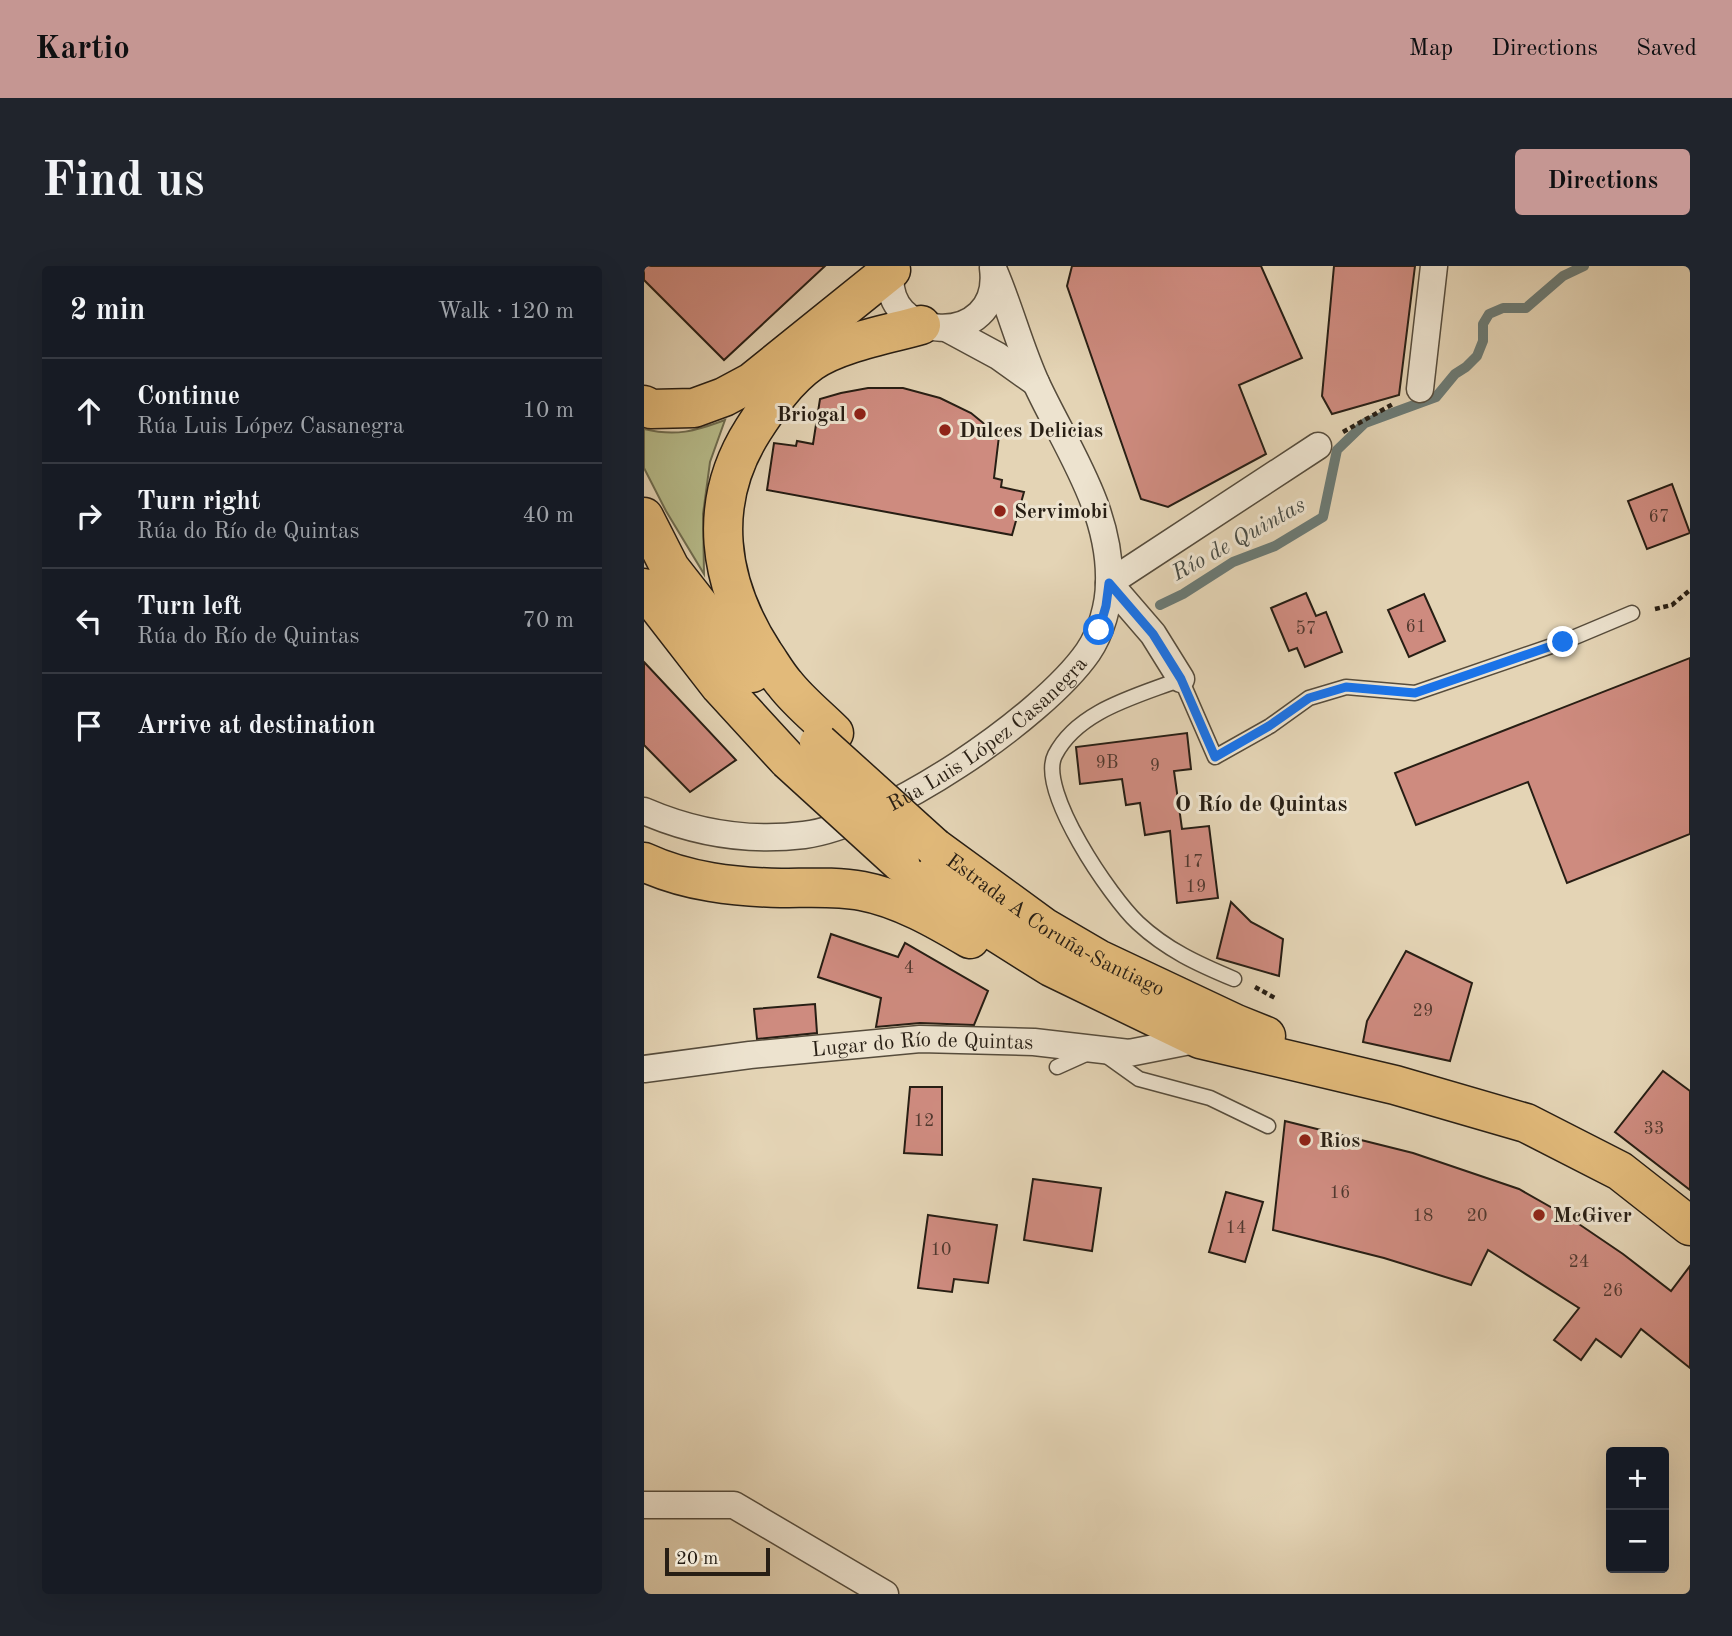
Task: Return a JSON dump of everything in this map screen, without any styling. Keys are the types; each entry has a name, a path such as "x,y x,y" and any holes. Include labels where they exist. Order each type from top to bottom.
{"highway":[{"path":"644,405 651,409 694,408 724,397 752,382 892,268"},
{"path":"814,745 784,684 748,630 728,581 722,531 727,489 738,454 773,399 811,362 859,341 935,327"},
{"name":"Estrada A Coruña-Santiago","path":"644,517 670,568 768,693 814,745 926,848 1045,928 1098,959 1236,1024 1395,1085"},
{"name":"Estrada A Coruña-Santiago","path":"644,588 720,686 814,745"},
{"name":"Estrada A Coruña-Santiago","path":"926,848 970,916 1051,967 1200,1040 1395,1085 1527,1123 1620,1171 1690,1226"},
{"path":"644,862 660,870 704,881 743,886 823,887 863,891 905,905 945,924 1019,969 1109,1008 1200,1040"}],"street":[{"path":"1420,389 1434,266"},
{"name":"Rúa Luis López Casanegra","path":"892,268 891,286 897,303 907,316 998,356 1036,383"},
{"name":"Rúa Luis López Casanegra","path":"935,327 964,325 978,316 988,303 993,288 993,269"},
{"name":"Rúa Luis López Casanegra","path":"644,811 677,825 719,835 766,838 806,835 853,822 911,793 1023,719 1071,672 1089,650 1106,606 1109,583 1106,547 1084,479 1036,383 993,269"},
{"path":"1181,679 1153,634 1109,583 1318,446"},
{"name":"Lugar do Río de Quintas","path":"644,1069 750,1055 920,1039 1034,1042 1129,1053 1200,1040"},
{"path":"644,1506 734,1506 885,1594"}],"lane":[{"path":"1234,979 1187,960 1137,922 1088,859 1068,821 1054,784 1054,757 1071,733 1099,712 1181,679 1215,757 1269,726 1309,698 1346,687 1415,693 1563,642 1632,613"},
{"path":"1057,1067 1097,1049 1139,1079 1210,1098 1268,1126"}],"path":[{"path":"1318,446 1420,389"},
{"path":"1632,613 1672,605 1690,590"}],"green space":[{"path":"725,420 710,462 703,514 704,574 644,468 644,429 666,433 685,432"}],"building":[{"path":"644,266 825,266 724,360 644,280"},
{"path":"1072,266 1261,266 1302,358 1239,385 1266,454 1168,507 1141,499 1067,286"},
{"path":"1334,266 1415,266 1399,395 1332,414 1322,396"},
{"path":"868,388 903,388 940,398 971,413 999,436 994,478 1002,480 1001,487 1024,492 1012,535 767,490 774,443 796,446 797,441 813,444 820,399"},
{"path":"1672,484 1690,533 1647,549 1628,501"},
{"path":"1306,593 1316,616 1326,612 1342,652 1305,667 1297,648 1289,651 1271,608"},
{"path":"1424,594 1445,641 1409,657 1388,610"},
{"path":"1690,658 1690,834 1567,883 1528,782 1416,825 1395,773"},
{"path":"644,662 736,760 690,792 644,745"},
{"path":"1187,733 1191,769 1174,771 1182,829 1209,826 1218,898 1177,903 1170,831 1145,835 1140,803 1126,805 1122,779 1080,784 1076,747"},
{"path":"1231,902 1251,922 1283,939 1279,976 1217,958"},
{"path":"831,934 898,957 905,943 988,991 974,1025 920,1023 876,1027 881,998 818,977"},
{"path":"1406,951 1472,983 1450,1061 1363,1042 1367,1021"},
{"path":"815,1004 817,1033 757,1039 754,1009"},
{"path":"1663,1071 1690,1091 1690,1190 1615,1132"},
{"path":"910,1087 942,1087 942,1155 904,1153"},
{"path":"1285,1121 1413,1153 1519,1189 1570,1218 1671,1291 1690,1266 1690,1368 1641,1329 1621,1357 1596,1339 1581,1360 1554,1340 1579,1308 1488,1250 1471,1285 1384,1258 1273,1230"},
{"path":"1033,1179 1101,1188 1092,1251 1024,1240"},
{"path":"1226,1192 1263,1202 1245,1262 1209,1252"},
{"path":"928,1215 997,1225 988,1283 954,1279 952,1292 918,1288"}],"waterway":[{"name":"Río de Quintas","path":"1160,605 1183,594 1233,562 1275,546 1323,517 1337,450 1365,423 1436,397 1455,374 1477,356 1483,341 1483,324 1489,314 1503,308 1526,308 1563,276 1584,266"}],"place":[{"name":"Briogal","path":"860,414"},
{"name":"Dulces Delicias","path":"945,430"},
{"name":"Servimobi","path":"1000,511"},
{"name":"Rios","path":"1305,1140"},
{"name":"McGiver","path":"1539,1215"}],"district":[{"name":"O Río de Quintas","path":"1261,803"}],"route":[{"path":"1099,630 1109,583 1153,634 1181,679 1215,757 1269,726 1309,698 1346,687 1415,693 1563,642"}]}
